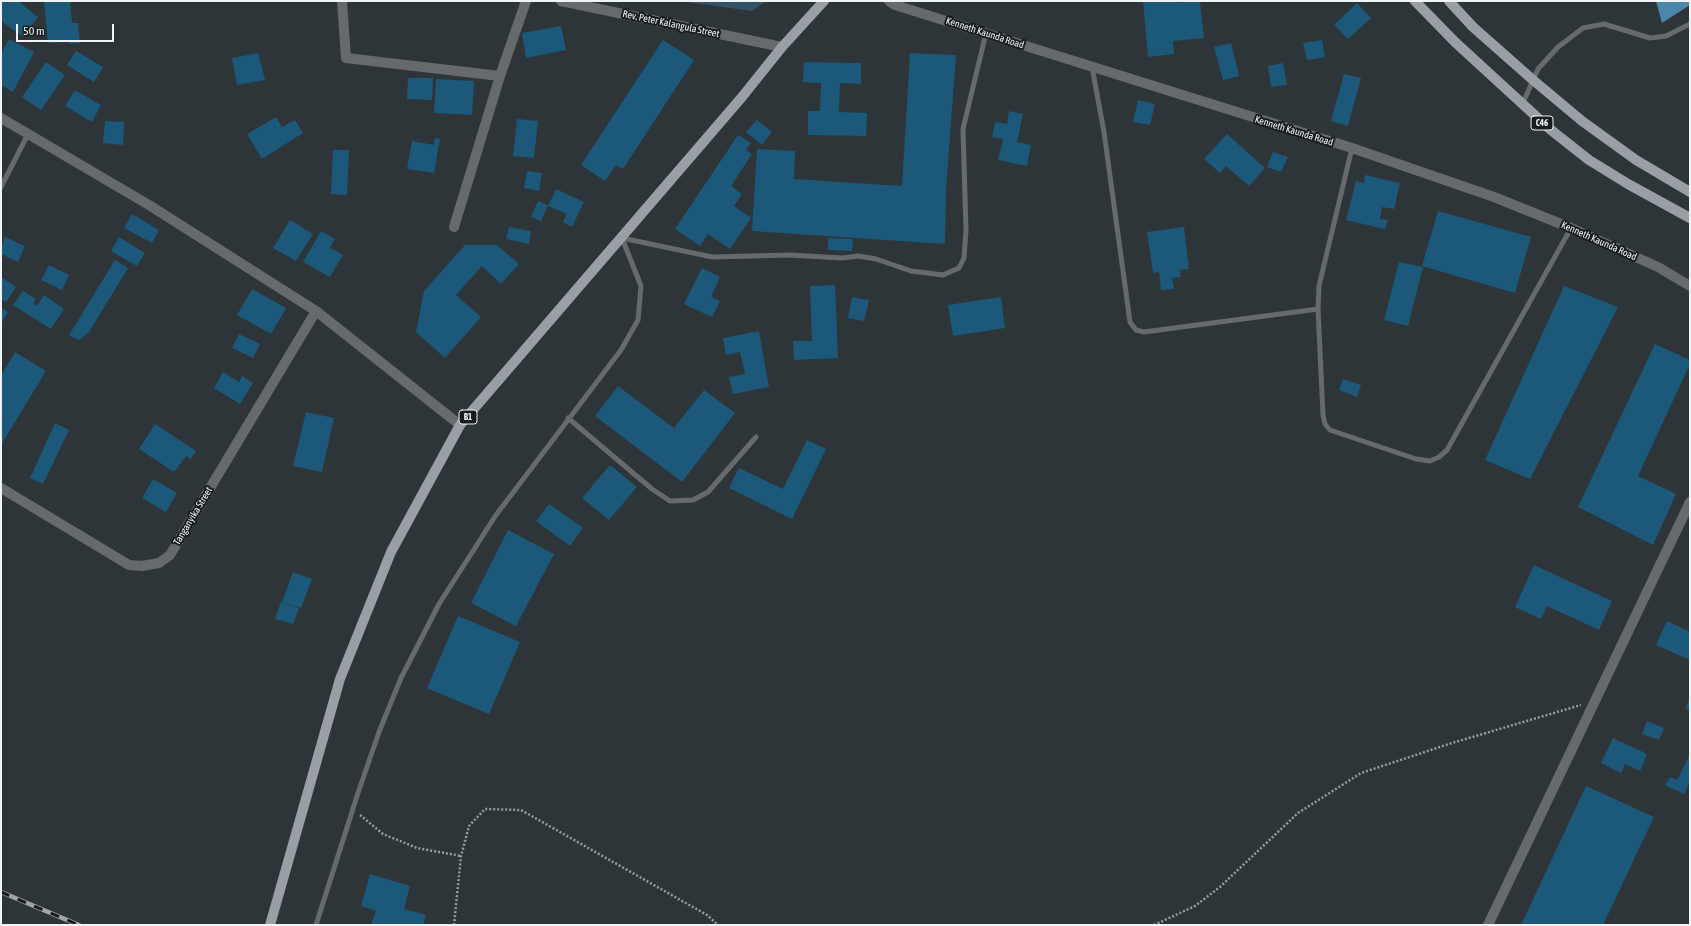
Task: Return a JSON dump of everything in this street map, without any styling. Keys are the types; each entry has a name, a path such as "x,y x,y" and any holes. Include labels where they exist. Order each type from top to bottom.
{"main road":[{"name":"B1","path":"270,925 340,679 391,552 460,426 742,97 782,47 824,1"},
{"name":"C46","path":"1415,1 1455,42 1550,130 1589,160 1628,184 1690,218"},
{"name":"C46","path":"1449,1 1473,27 1582,121 1636,160 1690,192"}],"street":[{"path":"342,1 346,58 500,76"},
{"path":"454,226 500,76 526,1"},
{"name":"Rev. Peter Kalangula Street","path":"561,1 782,47"},
{"name":"Kenneth Kaunda Road","path":"889,1 895,5 1352,148 1494,197 1571,228 1658,268 1690,286"},
{"path":"1,118 149,205 316,311 460,426"},
{"name":"Tanganyika Street","path":"1,488 129,565 142,566 159,562 170,555 316,311"},
{"path":"1488,925 1690,502"}],"lane":[{"path":"1522,105 1538,69 1558,47 1583,28 1604,24 1650,38 1666,36 1690,24"},
{"path":"622,238 712,257 790,255 842,258 858,256 876,259 910,271 943,275 959,268 964,258 966,230 963,129 986,33"},
{"path":"1092,67 1104,132 1130,322 1136,330 1144,332 1318,309"},
{"path":"1,187 28,134"},
{"path":"1352,148 1319,286 1318,309 1325,424 1330,430 1416,459 1430,461 1439,458 1448,450 1571,228"},
{"path":"316,925 379,732 401,678 439,604 496,515 625,344 638,320 641,286 622,238"},
{"path":"568,418 652,489 670,501 693,500 708,492 756,437"}],"path":[{"path":"1154,925 1195,906 1220,887 1298,813 1361,773 1595,700"},
{"path":"353,809 383,834 417,848 461,856"},
{"path":"454,925 461,856 469,826 485,809 521,810 707,915 718,925"}],"shaded area":[{"path":"681,1 766,1 752,11"},
{"path":"1656,1 1690,1 1690,5 1662,23"}],"building":[{"path":"1,1 18,1 38,17 23,37 1,21"},
{"path":"44,1 70,1 72,23 78,23 80,43 48,43"},
{"path":"1143,1 1175,1 1175,3 1200,1 1204,38 1173,41 1174,54 1148,57"},
{"path":"1357,3 1371,18 1348,39 1334,25"},
{"path":"561,26 566,50 526,58 522,33"},
{"path":"9,39 34,52 13,92 1,85 1,54"},
{"path":"663,40 694,60 623,169 616,165 605,181 581,165"},
{"path":"1322,40 1325,57 1307,60 1303,43"},
{"path":"1231,43 1239,76 1223,80 1214,47"},
{"path":"76,51 103,67 94,82 67,65"},
{"path":"258,53 265,80 237,85 232,58"},
{"path":"910,53 956,55 946,189 945,244 752,231 757,149 795,151 794,179 902,186"},
{"path":"46,62 65,75 41,110 22,97"},
{"path":"804,62 861,63 861,84 840,83 839,112 867,113 866,136 808,135 808,111 820,111 821,83 803,82"},
{"path":"1283,63 1287,85 1271,87 1268,66"},
{"path":"1344,74 1361,78 1348,126 1331,121"},
{"path":"408,78 433,78 432,100 407,99"},
{"path":"436,79 474,81 472,115 434,113"},
{"path":"75,90 101,105 92,122 65,106"},
{"path":"1138,100 1155,104 1150,125 1133,122"},
{"path":"1009,111 1023,114 1017,142 1031,145 1027,166 998,160 1003,139 992,137 995,122 1007,124"},
{"path":"276,117 282,127 295,120 303,133 262,159 247,134"},
{"path":"517,119 538,121 534,158 513,156"},
{"path":"757,120 772,132 762,145 746,132"},
{"path":"105,121 124,122 123,145 103,143"},
{"path":"1227,134 1265,168 1249,186 1226,166 1220,173 1204,159"},
{"path":"738,135 751,143 746,150 752,154 731,186 742,194 734,206 751,218 730,249 708,234 700,246 675,229"},
{"path":"435,138 440,139 434,173 407,169 412,141 434,145"},
{"path":"333,150 349,150 347,195 331,194"},
{"path":"1273,152 1288,157 1281,172 1267,167"},
{"path":"527,171 542,173 539,191 524,188"},
{"path":"1365,175 1400,183 1394,209 1382,207 1380,219 1388,220 1385,229 1346,220 1356,181 1364,183"},
{"path":"556,189 584,202 572,227 563,222 567,214 548,206"},
{"path":"538,201 548,205 541,221 531,217"},
{"path":"1438,211 1531,237 1515,293 1422,266"},
{"path":"132,214 159,230 152,243 124,228"},
{"path":"290,220 313,234 296,261 273,248"},
{"path":"509,227 531,231 529,244 506,239"},
{"path":"1184,227 1189,269 1180,270 1181,277 1172,278 1174,289 1161,290 1159,272 1153,273 1147,232"},
{"path":"321,231 335,239 330,248 343,255 330,277 303,262"},
{"path":"5,237 25,246 18,262 1,254 1,246"},
{"path":"119,237 145,253 137,266 111,251"},
{"path":"828,238 853,239 852,251 828,250"},
{"path":"465,245 497,245 519,264 501,284 482,266 456,295 481,317 445,358 416,332 424,291"},
{"path":"115,260 128,268 89,332 79,340 69,335"},
{"path":"1399,262 1423,267 1408,326 1384,320"},
{"path":"49,265 69,275 62,290 41,280"},
{"path":"702,268 720,277 711,297 720,301 712,317 684,304"},
{"path":"1,277 16,287 6,302 1,299"},
{"path":"835,285 838,358 794,360 793,341 812,341 810,286"},
{"path":"1564,286 1618,307 1530,479 1485,460"},
{"path":"252,289 286,308 271,334 237,315"},
{"path":"23,291 36,299 33,303 37,306 44,295 64,309 51,329 13,305"},
{"path":"852,297 869,300 864,321 848,318"},
{"path":"1001,297 1005,328 953,336 948,305"},
{"path":"1,307 8,312 1,324"},
{"path":"759,331 769,387 733,394 729,377 745,374 740,352 726,355 723,338"},
{"path":"239,334 260,344 253,358 232,348"},
{"path":"1655,344 1690,360 1690,364 1638,476 1676,494 1653,545 1578,507"},
{"path":"15,352 46,371 1,445 1,376"},
{"path":"223,372 239,382 242,376 253,383 240,404 214,388"},
{"path":"1343,379 1361,385 1357,397 1339,390"},
{"path":"618,386 674,428 704,390 735,413 682,482 595,416"},
{"path":"306,412 334,418 322,472 293,466"},
{"path":"55,423 69,430 43,484 30,478"},
{"path":"155,424 196,451 191,459 186,456 174,472 139,449"},
{"path":"807,440 826,449 792,519 729,488 739,468 783,489"},
{"path":"610,465 637,487 609,520 582,498"},
{"path":"153,479 177,493 166,512 142,498"},
{"path":"549,504 583,528 570,546 536,521"},
{"path":"508,530 554,554 516,626 471,603"},
{"path":"1534,565 1612,601 1599,630 1547,606 1541,619 1515,607"},
{"path":"293,572 312,579 301,608 282,602"},
{"path":"281,602 299,608 293,624 275,619"},
{"path":"458,616 520,642 489,714 427,688"},
{"path":"1667,621 1690,632 1690,660 1656,645"},
{"path":"1690,699 1690,711 1685,708"},
{"path":"1647,721 1664,728 1659,740 1642,734"},
{"path":"1613,738 1647,754 1640,771 1625,764 1621,773 1601,763"},
{"path":"1690,754 1690,782 1684,794 1665,785 1670,777 1677,780"},
{"path":"1586,786 1654,817 1603,925 1521,925"},
{"path":"370,874 410,886 404,909 426,915 423,925 371,925 376,911 361,906"}],"railway":[{"path":"1,892 79,925"}]}
